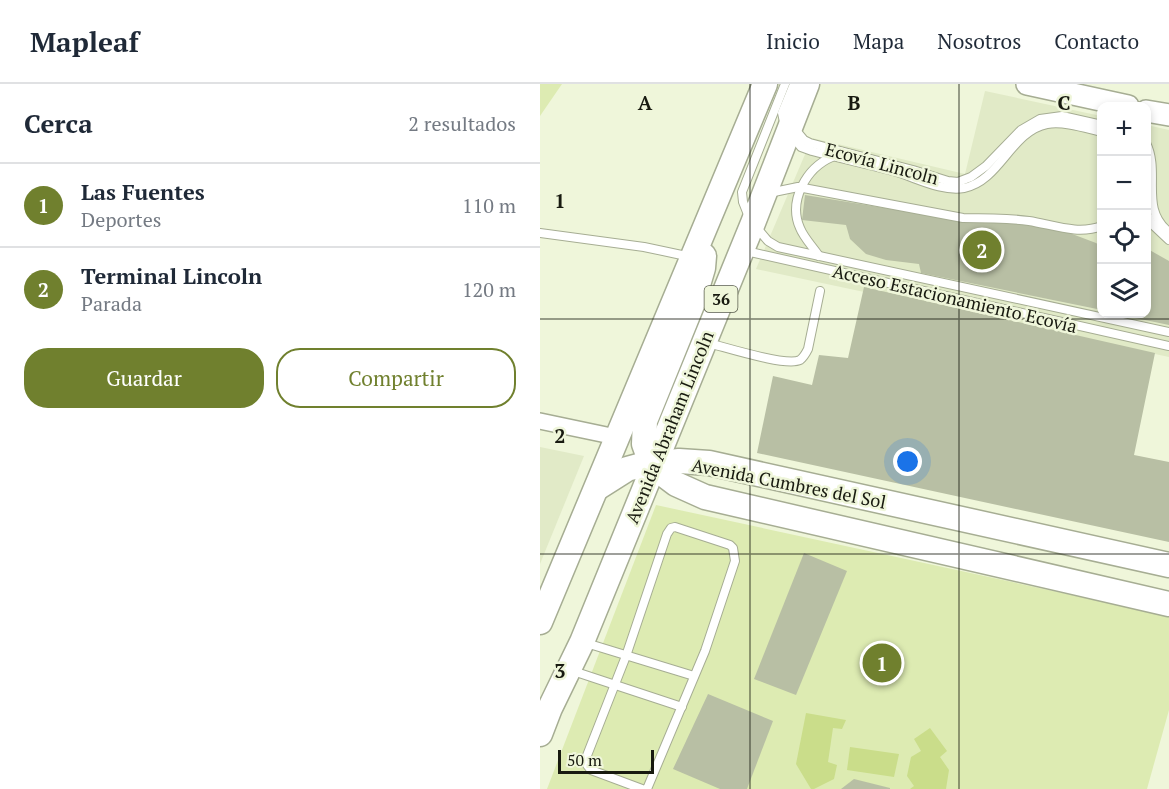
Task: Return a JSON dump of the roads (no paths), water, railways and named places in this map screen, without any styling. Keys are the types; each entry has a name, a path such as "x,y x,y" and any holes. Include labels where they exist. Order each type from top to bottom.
{"main road":[{"name":"36","path":"541,615 597,488 616,437 765,84"},
{"name":"Avenida Abraham Lincoln","path":"540,734 545,714 582,642 753,223 807,84"},
{"path":"597,488 627,469 652,466 644,444 645,421 698,288 704,254 697,247"},
{"name":"Avenida Cumbres del Sol","path":"652,466 679,462 709,463 1169,565"},
{"name":"Avenida Cumbres del Sol","path":"652,466 676,484 705,498 1169,604"},
{"path":"1027,571 1031,556 1039,549 1100,558 1130,556"}],"street":[{"path":"1027,84 1110,102"},
{"path":"1151,112 1169,115"},
{"path":"540,421 616,437"}],"lane":[{"path":"785,84 742,192 745,211 772,244 1169,332"},
{"path":"794,84 782,113 784,122 790,127 801,147 941,187 967,188 988,175 1018,142 1046,124 1063,124 1097,131"},
{"name":"Ecovía Lincoln","path":"790,127 810,143 958,182 971,177 986,166 1021,130 1040,119 1062,117 1097,124"},
{"path":"1151,154 1154,168 1152,207 1158,220 1169,232"},
{"path":"819,256 801,231 796,207 809,173 832,156"},
{"path":"762,196 779,190 802,187 963,218 1027,221 1080,231 1097,227"},
{"path":"1151,222 1169,240"},
{"path":"540,232 644,247 697,247"},
{"name":"Acceso Estacionamiento Ecovía","path":"742,250 1169,346"},
{"path":"704,341 758,356 792,362 799,360 805,356 808,349 820,291"},
{"path":"642,789 591,770 586,758 626,656 667,534 671,528 675,527 730,545 735,561 720,609 647,789"},
{"path":"582,642 694,676"},
{"path":"568,670 682,707"}],"place":[{"name":"Terminal Lincoln","path":"982,250"},
{"name":"Las Fuentes","path":"882,663"}]}
